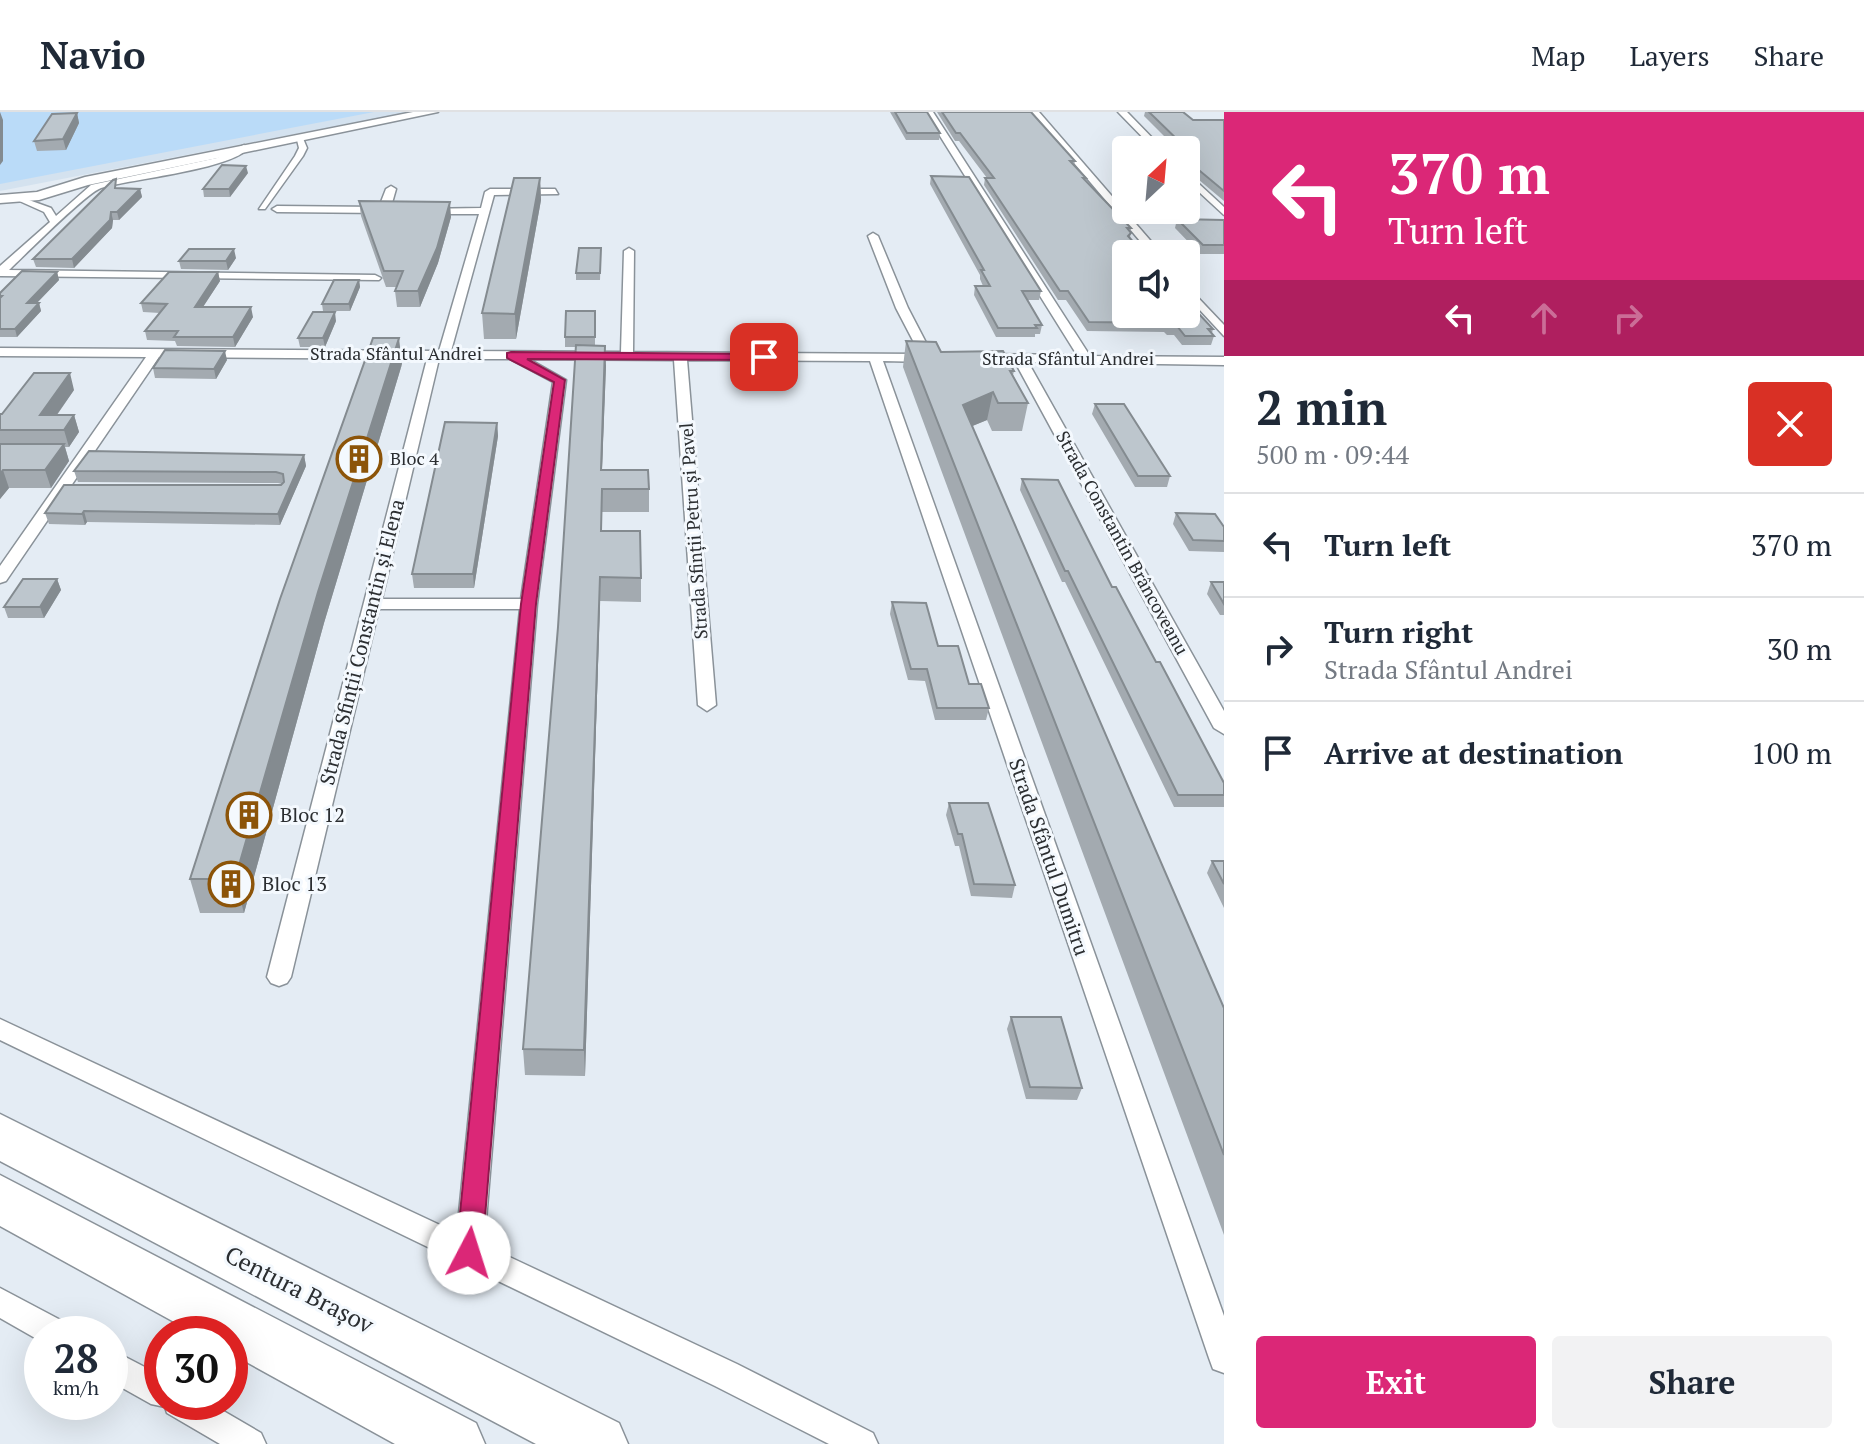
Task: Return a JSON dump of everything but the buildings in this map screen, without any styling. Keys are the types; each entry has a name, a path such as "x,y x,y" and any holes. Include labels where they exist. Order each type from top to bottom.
{"highway":[{"name":"Centura Brașov","path":"0,1136 598,1444"},
{"path":"0,1199 455,1444"}],"main road":[{"path":"8,195 432,112"}],"street":[{"path":"929,112 1085,358"},
{"path":"1035,112 1145,240"},
{"path":"1122,112 1146,136"},
{"path":"262,207 299,156 303,148 299,138"},
{"path":"0,272 94,187 219,160 240,153 244,148"},
{"path":"51,188 48,210 54,221"},
{"path":"385,205 391,189"},
{"path":"1200,189 1224,212"},
{"path":"412,210 485,211 490,192 555,192"},
{"path":"8,195 48,210"},
{"path":"279,205 385,205 398,210"},
{"name":"Strada Sfinții Constantin și Elena","path":"279,977 371,604 439,355 485,211"},
{"path":"873,236 902,308 928,358"},
{"path":"627,356 629,251"},
{"path":"0,272 375,278"},
{"path":"1200,304 1224,332"},
{"name":"Strada Sfântul Andrei","path":"0,352 943,358"},
{"path":"0,578 67,489 77,454 155,353"},
{"path":"469,1253 529,604 560,380 511,355"},
{"name":"Strada Sfinții Petru și Pavel","path":"680,357 707,705"},
{"name":"Strada Sfântul Dumitru","path":"875,357 1224,1358"},
{"name":"Strada Sfântul Andrei","path":"958,358 1224,361"},
{"name":"Strada Constantin Brâncoveanu","path":"1020,359 1224,728"},
{"path":"371,604 529,604"},
{"path":"0,1029 726,1375 862,1444"},
{"path":"0,1302 25,1316"},
{"path":"209,1420 250,1444"}],"shaded area":[{"path":"0,112 409,112 0,191"},
{"path":"0,112 374,112 0,184"}],"place":[{"name":"Bloc 4","path":"359,459"},
{"name":"Bloc 12","path":"249,815"},
{"name":"Bloc 13","path":"231,884"}],"route":[{"path":"469,1253 529,604 560,380 511,355 764,357"}]}
